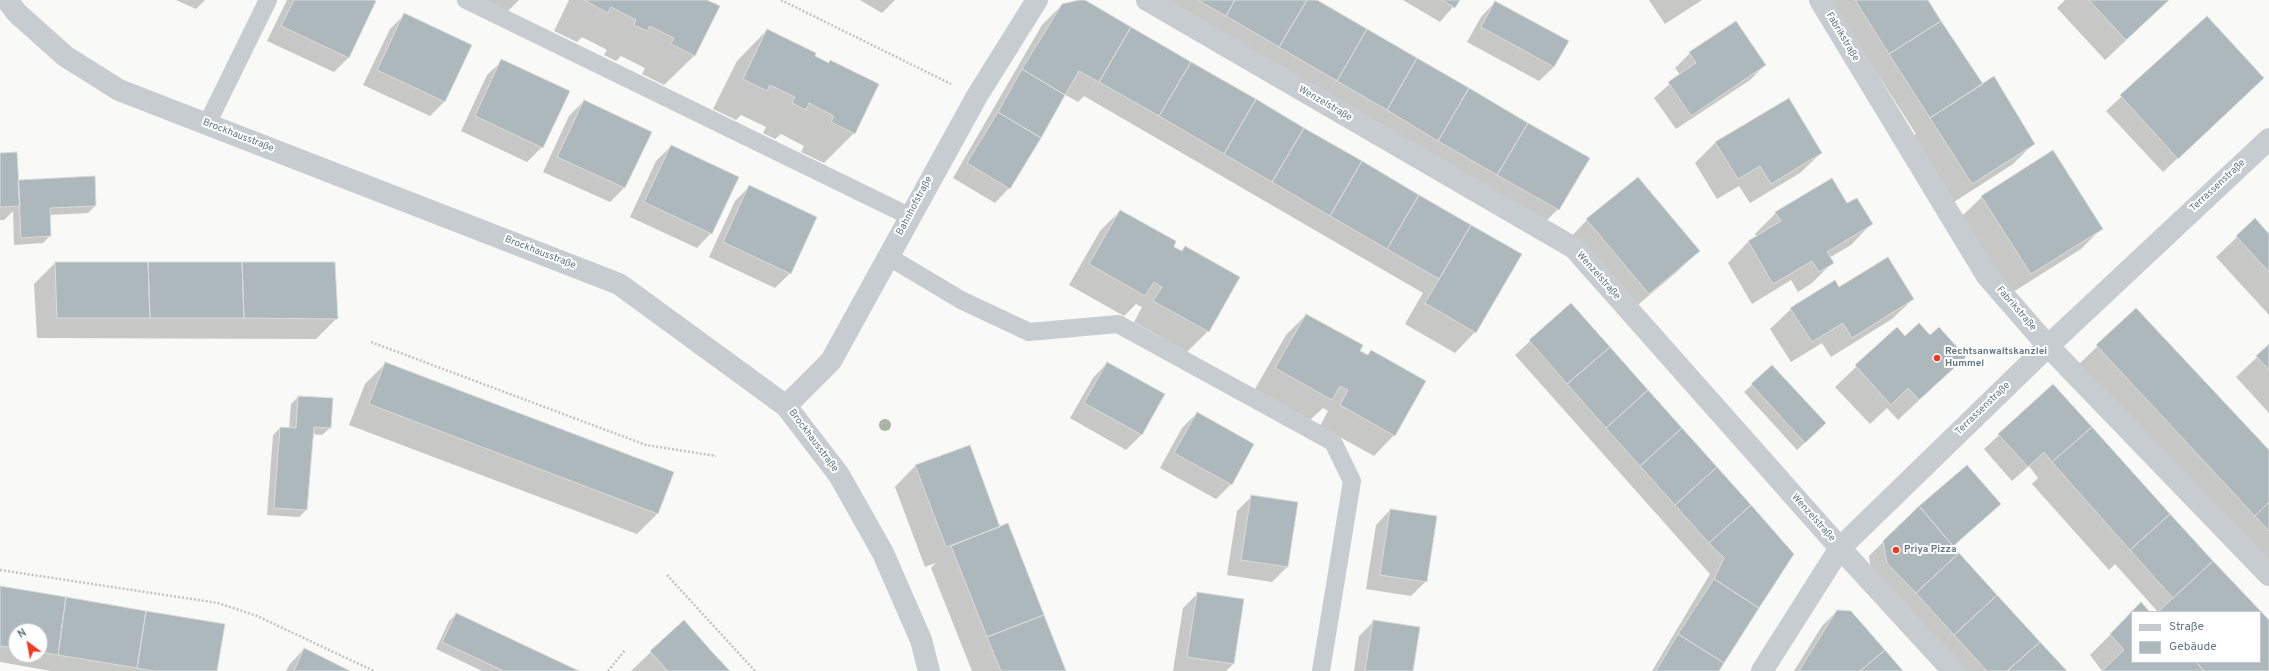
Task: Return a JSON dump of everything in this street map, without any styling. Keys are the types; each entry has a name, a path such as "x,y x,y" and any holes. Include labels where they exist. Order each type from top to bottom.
{"street":[{"name":"Brockhausstraße","path":"7,0 17,13 65,56 120,90 619,284 786,406 839,475 883,554 921,640 929,671"},
{"name":"Bahnhofstraße","path":"786,406 831,361 889,257 909,216 977,96 1037,0"},
{"name":"Wenzelstraße","path":"1146,0 1574,248 1840,548 1953,671"},
{"name":"Fabrikstraße","path":"1820,0 1987,276 2048,346 2269,575"},
{"name":"Terrassenstraße","path":"1762,671 1840,548 2048,346 2269,139"}],"lane":[{"path":"207,124 268,0"},
{"path":"466,0 909,216"},
{"path":"889,257 961,300 1029,332 1118,324 1333,442 1352,481 1321,671"}],"path":[{"path":"781,0 977,96"},
{"path":"371,342 646,445 716,456"},
{"path":"0,570 218,604 257,616 374,671"},
{"path":"667,575 755,671"},
{"path":"608,671 625,650"}],"building":[{"path":"294,0 376,1 349,58 281,26"},
{"path":"584,0 707,0 720,6 695,56 671,44 674,38 650,26 647,31 634,25 636,20 611,7 608,13"},
{"path":"1085,0 1131,27 1099,82 1079,71 1065,95 1022,69 1062,4"},
{"path":"1198,0 1235,0 1226,16"},
{"path":"1235,0 1307,0 1279,47 1226,16"},
{"path":"1307,0 1317,0 1367,29 1337,81 1279,47"},
{"path":"1442,0 1460,0 1455,8"},
{"path":"1855,0 1928,0 1941,21 1889,54"},
{"path":"2089,0 2169,0 2126,40"},
{"path":"1495,1 1569,41 1554,67 1481,27"},
{"path":"404,13 472,45 445,102 377,70"},
{"path":"2207,16 2264,78 2178,159 2120,95"},
{"path":"1736,21 1766,65 1691,116 1668,82 1696,63 1689,52"},
{"path":"1941,21 1983,84 1930,118 1889,54"},
{"path":"1131,27 1191,62 1159,116 1099,82"},
{"path":"767,29 816,53 815,56 829,63 830,60 879,84 855,134 831,122 834,116 809,103 806,110 792,103 795,97 770,85 767,91 743,79"},
{"path":"1367,29 1417,58 1387,110 1337,81"},
{"path":"1417,58 1469,88 1438,141 1387,110"},
{"path":"501,59 570,91 543,148 475,116"},
{"path":"1191,62 1256,99 1224,154 1159,116"},
{"path":"1022,69 1065,95 1041,138 998,112"},
{"path":"1994,76 2035,144 1972,184 1930,118"},
{"path":"1469,88 1528,123 1497,175 1438,141"},
{"path":"1789,98 1822,153 1771,184 1760,166 1738,179 1715,142"},
{"path":"1256,99 1304,128 1272,182 1224,154"},
{"path":"584,100 652,132 625,188 557,157"},
{"path":"998,112 1041,138 1010,189 967,163"},
{"path":"1528,123 1590,158 1559,210 1497,175"},
{"path":"1304,128 1362,161 1330,216 1272,182"},
{"path":"671,145 739,177 712,234 644,202"},
{"path":"2053,150 2103,229 2031,274 1981,196"},
{"path":"17,152 20,206 0,207 0,153"},
{"path":"1362,161 1419,195 1387,249 1330,216"},
{"path":"95,176 96,206 50,208 51,236 21,238 18,180"},
{"path":"1638,177 1700,251 1649,294 1586,219"},
{"path":"1832,178 1847,203 1857,198 1873,224 1827,252 1834,263 1819,272 1812,261 1773,284 1748,241 1781,221 1775,212"},
{"path":"749,185 817,217 791,274 723,242"},
{"path":"1419,195 1471,225 1439,279 1387,249"},
{"path":"1120,210 1176,241 1174,247 1182,251 1185,246 1240,277 1209,332 1153,301 1162,287 1154,282 1145,296 1089,264"},
{"path":"2255,218 2268,233 2269,231 2269,272 2236,236"},
{"path":"1471,225 1522,254 1476,333 1425,303"},
{"path":"1888,257 1914,299 1852,338 1843,323 1812,342 1790,308 1835,280 1839,287"},
{"path":"55,262 148,262 150,318 57,318"},
{"path":"148,262 242,262 244,318 150,318"},
{"path":"242,262 335,262 338,319 244,318"},
{"path":"1571,303 1610,347 1567,384 1529,340"},
{"path":"2136,308 2269,450 2269,502 2255,516 2096,345"},
{"path":"1306,314 1363,345 1360,351 1368,355 1371,350 1426,381 1395,436 1340,405 1348,390 1340,386 1332,400 1275,368"},
{"path":"1919,323 1930,335 1939,327 1966,357 1919,400 1908,388 1891,405 1855,365 1897,327 1905,336"},
{"path":"2269,344 2269,370 2256,356"},
{"path":"1610,347 1648,390 1606,428 1567,384"},
{"path":"385,362 674,472 658,514 369,404"},
{"path":"1107,362 1165,394 1142,435 1084,403"},
{"path":"1772,365 1826,423 1805,443 1751,384"},
{"path":"2053,384 2092,427 2052,462 2044,452 2028,467 1998,434"},
{"path":"1648,390 1682,428 1640,466 1606,428"},
{"path":"298,396 333,398 331,428 314,427 307,510 274,508 280,427 296,428"},
{"path":"1197,412 1254,444 1232,485 1174,453"},
{"path":"2092,427 2170,514 2130,550 2052,462"},
{"path":"1682,428 1717,467 1675,505 1640,466"},
{"path":"970,445 1000,527 946,547 915,465"},
{"path":"1967,465 2001,504 1953,546 1919,506"},
{"path":"1717,467 1751,505 1709,543 1675,505"},
{"path":"1251,495 1298,502 1288,567 1241,560"},
{"path":"2269,502 2269,531 2255,516"},
{"path":"1751,505 1794,554 1759,608 1714,579 1724,558 1709,543"},
{"path":"1919,506 1959,553 1916,593 1887,563 1883,541"},
{"path":"1390,509 1437,516 1427,582 1380,575"},
{"path":"2170,514 2213,561 2173,598 2130,550"},
{"path":"1008,523 1044,615 987,637 951,546"},
{"path":"1959,553 1997,595 1954,635 1916,593"},
{"path":"2213,561 2260,611 2159,611"},
{"path":"1714,579 1759,608 1724,663 1678,634"},
{"path":"0,586 66,597 58,655 48,653 48,623 8,623 8,647 0,646"},
{"path":"1197,592 1244,599 1234,664 1187,657"},
{"path":"1997,595 2040,642 2007,671 1987,671 1954,635"},
{"path":"66,597 146,611 137,668 58,655"},
{"path":"2141,602 2149,611 2132,611"},
{"path":"1837,610 1851,611 1885,650 1860,671 1799,671"},
{"path":"146,611 225,624 217,671 153,671 137,668"},
{"path":"2131,612 2131,663 2197,663 2204,671 2102,671 2124,650 2110,634"},
{"path":"2261,612 2269,620 2269,671 2204,671 2197,663 2261,663"},
{"path":"456,613 579,671 504,671 442,642"},
{"path":"1044,615 1066,671 1001,671 987,637"},
{"path":"684,620 730,671 668,671 650,651"},
{"path":"1373,620 1420,627 1413,671 1365,671"},
{"path":"1678,634 1724,663 1719,671 1656,671"},
{"path":"2040,642 2067,671 2007,671"},
{"path":"304,648 350,671 294,671"},
{"path":"1885,650 1903,671 1860,671"}],"place":[{"name":"Rechtsanwaltskanzlei Hummel","path":"1937,358"},
{"name":"Priya Pizza","path":"1896,550"}]}
